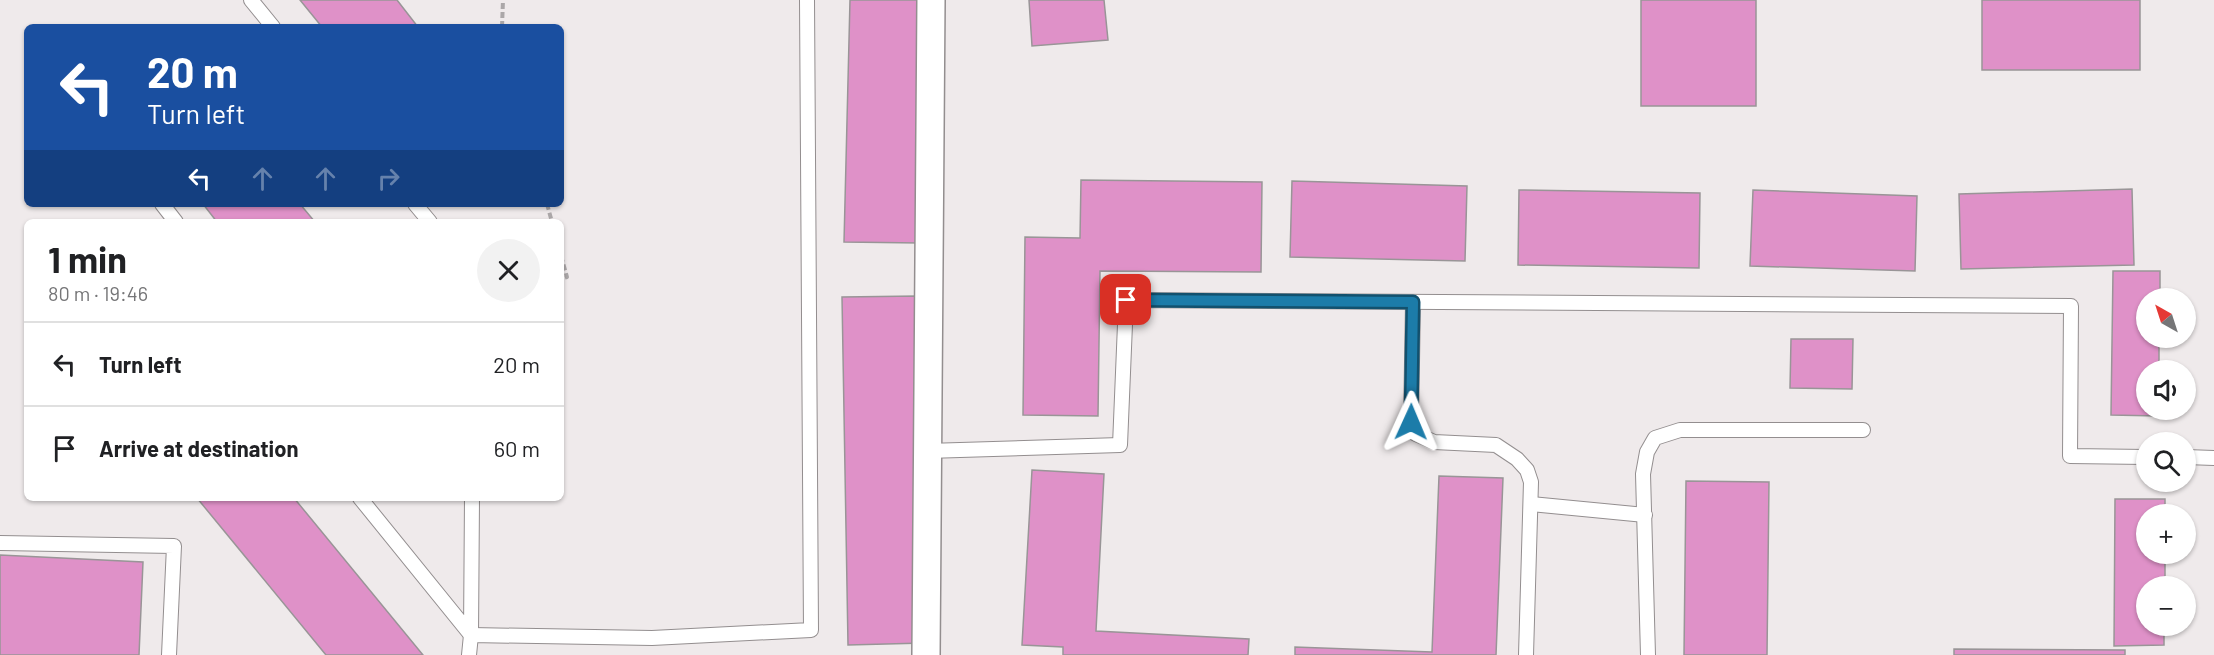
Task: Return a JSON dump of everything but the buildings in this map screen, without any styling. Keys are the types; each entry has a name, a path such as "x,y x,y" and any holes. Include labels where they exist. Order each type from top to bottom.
{"street":[{"path":"926,655 931,0"}],"lane":[{"path":"251,0 271,24"},
{"path":"471,635 652,638 811,630 807,0"},
{"path":"164,207 174,219"},
{"path":"418,207 428,219"},
{"path":"927,451 1120,445 1126,300 2071,306 2070,456 2136,457"},
{"path":"1413,302 1411,422 1416,434 1434,442 1496,445 1517,459 1527,470 1531,482 1526,655"},
{"path":"1648,655 1643,474 1647,452 1656,438 1680,430 1863,430"},
{"path":"2196,457 2214,458"},
{"path":"362,501 471,635"},
{"path":"469,655 472,501"},
{"path":"1531,504 1645,515"},
{"path":"0,543 174,546 169,655"}],"path":[{"path":"502,0 502,24"}],"route":[{"path":"1126,300 1413,302 1411,422"}]}
